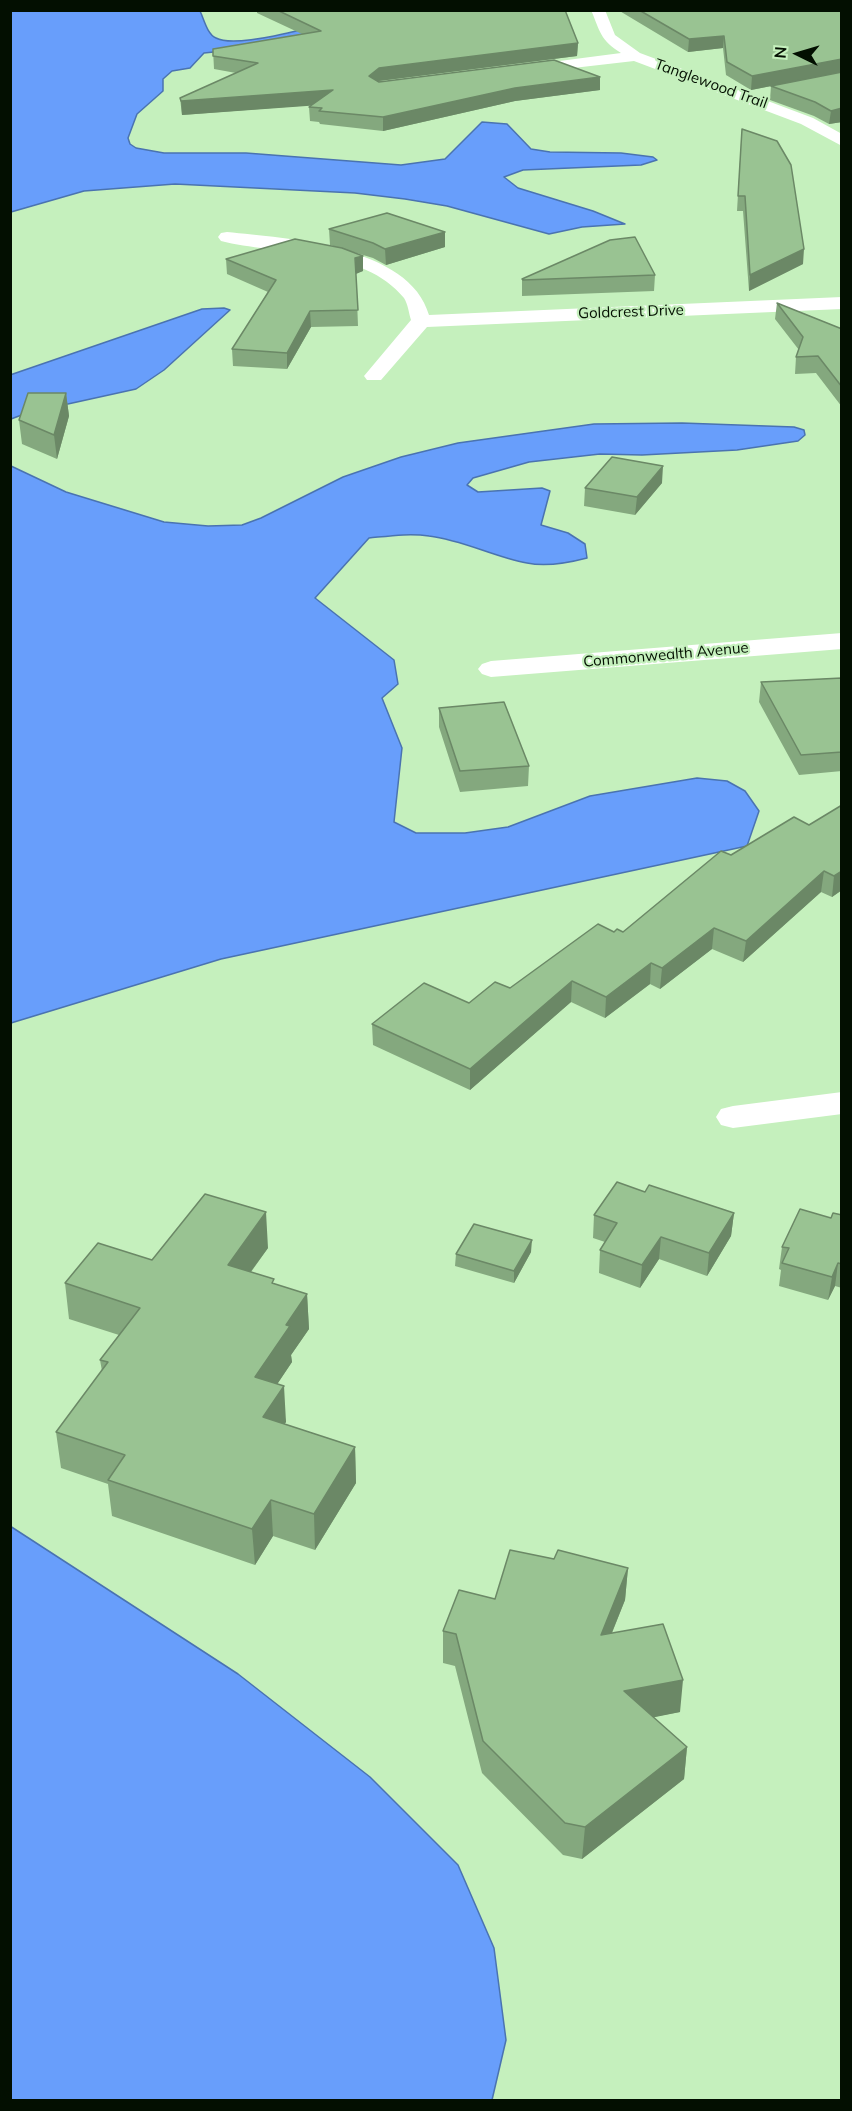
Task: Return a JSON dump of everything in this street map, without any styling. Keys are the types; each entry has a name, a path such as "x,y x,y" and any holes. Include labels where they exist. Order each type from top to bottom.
{"street":[{"name":"Tanglewood Trail","path":"598,10 601,13 606,34 616,45 635,56 807,121 842,141"},
{"path":"507,72 635,56"},
{"path":"747,97 768,93"},
{"path":"227,237 289,244 344,256 386,274 413,296 421,321 374,376"},
{"name":"Goldcrest Drive","path":"421,321 842,303"},
{"name":"Commonwealth Avenue","path":"491,669 842,641"},
{"path":"733,1118 842,1103"}],"water":[{"path":"10,11 200,11 210,33 216,38 227,41 243,41 283,34 353,16 338,39 204,53 190,68 172,71 163,79 163,91 137,114 128,138 130,144 136,148 164,153 246,153 401,165 445,159 482,122 507,124 531,149 550,152 621,153 653,157 657,160 641,165 523,170 504,177 518,188 593,211 625,224 582,227 549,234 447,206 405,199 355,193 175,184 84,191 11,212"},
{"path":"202,309 230,310 164,370 136,389 27,413 11,419 10,375"},
{"path":"682,423 794,427 804,430 805,435 798,441 737,450 642,455 600,454 529,462 473,478 467,485 478,492 542,488 550,491 541,525 568,533 585,544 587,558 542,565 503,557 442,538 406,535 369,538 315,598 394,660 398,684 382,698 402,748 394,822 416,833 465,833 508,827 590,796 697,778 727,781 745,791 759,811 747,846 221,959 11,1023 11,466 66,492 164,522 208,526 242,525 261,518 343,477 401,457 458,443 594,424"},
{"path":"10,1526 238,1674 370,1777 458,1865 494,1948 506,2040 492,2100 11,2100"}],"building":[{"path":"277,10 565,10 578,43 379,68 369,76 379,82 554,60 600,77 515,88 383,117 319,111 322,108 309,107 333,90 181,101 180,98 258,63 213,56 213,49 321,31"},
{"path":"639,10 842,10 842,59 752,76 727,62 724,36 689,39"},
{"path":"842,72 842,108 831,111 815,102 771,86"},
{"path":"742,129 777,141 791,165 804,249 750,275 745,196 738,196"},
{"path":"387,213 445,232 385,249 329,229"},
{"path":"635,237 655,275 522,279 610,240"},
{"path":"295,239 342,248 363,256 355,258 358,310 310,311 287,353 232,349 276,280 226,259"},
{"path":"777,303 842,329 842,387 818,356 796,357 803,337"},
{"path":"28,393 66,393 54,435 19,420"},
{"path":"612,457 663,466 637,497 585,488"},
{"path":"842,678 842,752 801,755 761,682"},
{"path":"504,702 529,766 460,771 439,708"},
{"path":"842,805 842,871 834,876 824,871 746,941 714,928 662,968 651,963 606,997 572,981 470,1069 372,1024 424,983 469,1003 495,982 510,988 598,924 614,932 617,929 623,932 721,851 731,855 794,817 809,825"},
{"path":"617,1182 645,1192 649,1185 734,1213 709,1253 661,1237 642,1265 600,1250 617,1223 594,1215"},
{"path":"205,1194 266,1212 228,1265 274,1279 272,1283 307,1294 286,1325 290,1326 255,1377 284,1386 263,1417 355,1447 314,1514 271,1500 252,1529 108,1480 125,1455 56,1432 108,1362 100,1360 140,1308 65,1283 98,1243 152,1260"},
{"path":"800,1209 831,1218 833,1213 842,1215 842,1264 838,1263 832,1277 782,1263 789,1248 782,1247"},
{"path":"474,1224 532,1240 514,1271 456,1254"},
{"path":"510,1550 554,1559 558,1550 628,1568 601,1635 663,1624 683,1680 624,1691 687,1747 585,1827 565,1823 483,1741 456,1634 443,1631 459,1590 495,1599"}]}
